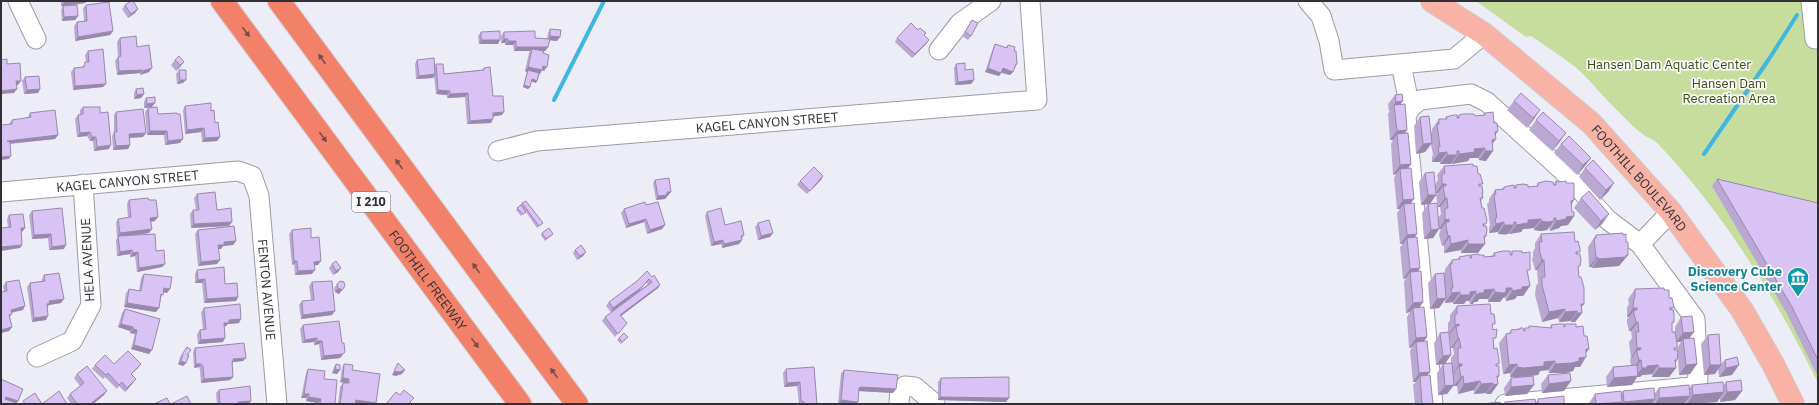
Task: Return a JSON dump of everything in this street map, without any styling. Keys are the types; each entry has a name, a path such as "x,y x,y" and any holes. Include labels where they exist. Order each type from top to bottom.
{"highway":[{"name":"FOOTHILL FREEWAY","path":"222,1 520,404"},
{"path":"282,4 577,404"}],"main road":[{"name":"FOOTHILL BOULEVARD","path":"1432,1 1484,34 1591,123 1671,212 1742,310 1773,364 1793,404"}],"street":[{"path":"18,1 36,39"},
{"path":"939,50 960,23 991,1"},
{"name":"KAGEL CANYON STREET","path":"498,151 537,140 1037,100 1030,1"},
{"path":"1308,1 1321,16 1329,41 1334,70 1454,59 1484,34"},
{"path":"1401,64 1410,108"},
{"path":"1433,404 1406,117 1410,108 1420,100 1472,94 1487,102 1563,171 1608,220 1640,244 1695,319 1698,380 1692,387 1505,404"},
{"name":"KAGEL CANYON STREET","path":"1,192 238,171 252,176"},
{"name":"FENTON AVENUE","path":"252,176 259,196 277,404"},
{"name":"HELA AVENUE","path":"37,357 72,341 91,305 83,184"},
{"path":"1640,244 1671,212"},
{"path":"899,402 900,392 905,386 915,387 935,404"}],"green space":[{"name":"Hansen Dam Recreation Area","path":"1476,1 1818,1 1818,383 1785,320 1748,258 1706,200 1660,146 1633,126 1574,66 1531,36 1526,37"}],"building":[{"path":"133,1 138,9 131,14 125,5"},
{"path":"109,2 113,31 78,37 77,22 87,21 86,5"},
{"path":"77,5 78,16 64,17 63,6"},
{"path":"972,20 978,23 971,36 965,32"},
{"path":"911,23 918,30 920,28 926,33 924,35 929,40 915,54 897,38"},
{"path":"550,29 561,30 560,37 550,36"},
{"path":"500,31 500,40 481,40 481,32"},
{"path":"535,31 535,38 550,39 548,47 516,47 516,41 508,41 508,39 504,39 504,32"},
{"path":"136,36 137,47 149,45 152,68 143,71 119,71 118,57 121,56 120,38"},
{"path":"995,44 1007,48 1008,45 1015,47 1014,51 1016,51 1017,64 1013,72 1003,68 1001,73 988,68"},
{"path":"103,49 106,84 75,86 74,68 84,67 85,62 89,62 88,51"},
{"path":"532,49 544,51 543,53 549,55 547,67 543,66 542,70 528,67"},
{"path":"179,56 184,62 180,65 175,60"},
{"path":"434,58 435,74 419,76 417,60"},
{"path":"7,59 7,64 20,63 21,81 16,81 17,89 1,91 1,60"},
{"path":"965,63 965,70 973,69 974,80 958,82 956,64"},
{"path":"436,64 443,64 444,74 484,70 484,68 490,67 493,96 503,96 504,112 493,113 493,119 470,121 468,93 450,94 450,91 438,90"},
{"path":"179,70 186,70 186,80 180,80"},
{"path":"528,70 539,73 537,81 532,79 530,87 524,85"},
{"path":"39,76 40,89 27,90 25,77"},
{"path":"143,88 144,94 137,95 136,89"},
{"path":"1521,93 1540,110 1533,118 1514,101"},
{"path":"1402,94 1403,101 1396,102 1395,95"},
{"path":"155,97 155,103 147,104 146,98"},
{"path":"211,103 211,111 214,110 215,123 218,122 220,137 205,138 204,128 187,130 185,106"},
{"path":"1405,104 1407,130 1397,131 1394,105"},
{"path":"83,107 100,107 100,113 108,112 111,145 97,147 96,137 92,137 90,132 80,133 78,115 83,114"},
{"path":"157,107 158,114 180,114 183,139 168,141 167,131 150,131 148,108"},
{"path":"143,109 146,133 129,134 130,145 116,146 114,132 117,132 116,112"},
{"path":"55,110 58,135 7,141 10,142 11,156 1,157 1,125 12,124 12,120 31,117 30,113"},
{"path":"1493,112 1494,123 1497,123 1498,131 1495,132 1496,139 1492,140 1493,151 1485,151 1485,148 1474,149 1475,152 1459,154 1459,151 1457,151 1457,155 1447,155 1447,152 1439,153 1438,147 1440,147 1437,124 1439,124 1439,119 1447,119 1446,117 1454,115 1457,115 1457,118 1459,118 1459,115 1463,114 1474,114 1475,116"},
{"path":"1543,112 1566,133 1559,141 1536,120"},
{"path":"1429,116 1432,143 1423,144 1420,117"},
{"path":"1408,133 1411,164 1400,165 1397,134"},
{"path":"1569,136 1591,158 1583,165 1561,144"},
{"path":"1593,160 1614,183 1606,190 1585,168"},
{"path":"1473,164 1473,166 1477,166 1478,174 1480,174 1483,184 1479,184 1479,186 1482,186 1483,198 1480,198 1487,220 1486,224 1483,224 1483,226 1486,226 1487,229 1486,236 1484,236 1485,244 1468,244 1468,240 1451,244 1446,226 1446,222 1449,222 1449,219 1445,220 1445,208 1448,208 1447,198 1445,198 1443,186 1446,186 1446,184 1442,184 1442,174 1445,173 1444,166"},
{"path":"814,167 823,176 810,191 800,181"},
{"path":"1411,168 1414,199 1403,200 1400,169"},
{"path":"1434,172 1436,195 1428,195 1425,173"},
{"path":"669,178 671,192 667,192 667,195 658,196 655,180"},
{"name":"Discovery Cube Science Center","path":"1717,179 1818,203 1818,360 1792,307"},
{"path":"1546,181 1553,182 1554,185 1556,185 1556,181 1574,183 1574,200 1571,201 1574,216 1556,221 1556,218 1554,218 1554,221 1547,222 1541,221 1541,219 1528,220 1528,223 1516,225 1516,222 1514,222 1514,225 1504,225 1504,222 1496,224 1495,190 1504,189 1504,187 1514,185 1514,188 1516,188 1516,185 1523,184 1528,185 1528,187 1538,186 1538,183"},
{"path":"1589,191 1609,214 1601,221 1581,198"},
{"path":"215,192 217,210 231,208 232,222 194,224 193,210 199,210 197,194"},
{"path":"148,198 149,200 156,200 158,217 150,218 152,229 120,233 118,219 131,217 129,200"},
{"path":"526,201 543,223 539,226 522,203"},
{"path":"645,202 646,205 658,202 665,225 650,230 646,219 629,224 624,209"},
{"path":"1414,203 1417,234 1407,235 1404,204"},
{"path":"1437,203 1439,229 1431,230 1428,204"},
{"path":"521,205 526,212 523,214 517,208"},
{"path":"62,208 66,245 52,247 51,234 34,235 32,211"},
{"path":"721,208 725,225 741,221 744,235 741,236 742,240 724,244 723,240 714,242 707,212"},
{"path":"23,214 25,228 21,228 22,245 1,247 1,228 11,227 9,215"},
{"path":"769,220 773,233 761,236 758,223"},
{"path":"234,226 236,241 224,242 224,245 218,245 220,260 201,262 198,230"},
{"path":"311,228 311,238 319,237 321,261 314,262 315,270 298,271 297,261 294,261 292,230"},
{"path":"549,228 553,234 546,239 542,233"},
{"path":"1574,232 1575,242 1578,241 1580,249 1580,252 1576,252 1576,254 1580,254 1581,261 1580,266 1578,266 1579,277 1581,277 1584,288 1584,304 1581,304 1582,313 1577,313 1577,311 1565,312 1565,309 1549,312 1542,285 1542,277 1545,277 1544,260 1542,260 1539,249 1539,242 1542,242 1541,234"},
{"path":"1623,233 1623,235 1626,234 1626,242 1628,242 1628,255 1626,255 1626,257 1596,258 1594,238 1596,238 1596,235"},
{"path":"155,234 156,251 164,250 165,264 139,268 138,252 133,253 132,250 120,252 118,236"},
{"path":"1417,237 1420,268 1410,269 1407,238"},
{"path":"581,245 586,252 580,256 575,250"},
{"path":"1510,251 1510,255 1512,255 1512,251 1522,251 1522,253 1530,252 1530,270 1527,270 1530,286 1512,291 1512,288 1506,288 1506,292 1503,293 1495,292 1494,289 1484,290 1484,293 1479,293 1476,295 1476,291 1470,292 1470,295 1460,295 1460,292 1452,293 1451,288 1453,288 1450,264 1452,264 1452,260 1470,255 1470,258 1472,258 1471,255 1479,254 1484,255 1484,257 1495,256 1494,253"},
{"path":"336,261 341,268 336,271 332,264"},
{"path":"224,267 225,284 237,283 238,297 207,299 205,279 198,280 197,270"},
{"path":"647,271 652,277 654,275 660,285 620,315 627,323 618,334 605,317 652,282 649,279 642,287 613,308 609,302 637,281"},
{"path":"1421,271 1423,302 1413,303 1410,272"},
{"path":"59,273 64,299 49,301 50,303 47,304 48,316 34,318 30,283 45,281 44,275"},
{"path":"1444,273 1446,298 1437,299 1435,274"},
{"path":"144,274 172,277 170,289 164,288 163,295 161,294 159,308 127,303 129,289 141,291"},
{"path":"19,280 25,306 11,310 12,314 9,315 12,327 1,330 1,292 7,291 6,282"},
{"path":"332,281 335,311 303,315 302,301 314,300 312,282"},
{"path":"340,281 344,282 345,286 342,290 338,288 337,284"},
{"path":"1664,288 1664,290 1669,290 1669,298 1672,298 1674,307 1670,308 1670,310 1673,309 1674,322 1672,322 1672,332 1675,332 1677,343 1677,348 1674,348 1674,350 1677,350 1678,352 1677,360 1675,360 1676,368 1659,368 1658,365 1642,368 1641,360 1639,360 1637,353 1637,350 1640,350 1641,348 1637,348 1636,332 1639,332 1638,322 1636,322 1634,310 1637,310 1637,308 1633,308 1635,289"},
{"path":"240,304 241,319 229,320 229,323 224,323 225,338 201,340 200,330 206,329 204,308"},
{"path":"1490,304 1491,314 1494,314 1495,321 1495,324 1492,324 1493,330 1497,329 1496,338 1493,338 1494,349 1497,348 1499,360 1499,364 1496,364 1496,366 1499,366 1499,376 1497,376 1498,384 1481,384 1480,381 1464,384 1459,366 1462,366 1462,364 1459,364 1458,360 1458,348 1461,348 1456,326 1459,326 1459,324 1455,325 1457,306"},
{"path":"1424,307 1427,337 1416,338 1413,308"},
{"path":"125,309 160,319 152,350 134,345 137,330 133,329 133,327 121,324"},
{"path":"1692,316 1694,332 1683,333 1681,317"},
{"path":"339,321 342,343 344,343 345,352 343,354 324,356 322,341 317,341 317,338 305,340 303,325"},
{"path":"1564,324 1564,327 1565,324 1576,324 1576,327 1583,326 1584,336 1587,336 1589,349 1586,349 1586,357 1579,358 1579,361 1572,363 1555,364 1555,361 1544,362 1544,366 1524,368 1517,367 1517,364 1509,365 1506,334 1511,333 1511,330 1520,328 1523,328 1525,331 1525,328 1529,328 1529,326 1552,328 1551,325"},
{"path":"1449,332 1451,355 1443,356 1440,333"},
{"path":"624,333 628,337 622,342 619,338"},
{"path":"1719,334 1721,365 1710,365 1708,335"},
{"path":"1694,338 1697,364 1686,365 1683,339"},
{"path":"1427,341 1430,372 1419,373 1416,342"},
{"path":"244,343 246,358 233,359 233,377 204,379 203,366 201,364 196,364 195,348"},
{"path":"187,347 191,350 187,355 189,355 186,363 181,361 183,353"},
{"path":"128,351 141,364 131,374 136,379 127,388 122,382 119,385 108,373 106,375 95,365 105,355 114,364"},
{"path":"1737,357 1739,365 1726,368 1725,360"},
{"path":"398,363 405,370 399,372 394,371"},
{"path":"1452,363 1454,385 1445,386 1443,364"},
{"path":"336,364 340,365 340,370 335,369"},
{"path":"344,364 353,365 352,370 380,374 376,403 356,400 355,404 340,404 343,383 349,383 349,379 343,378"},
{"path":"1637,365 1638,376 1614,378 1613,367"},
{"path":"87,366 107,391 90,404 77,404 70,394 84,383 77,374"},
{"path":"814,367 817,404 804,404 801,400 800,382 787,383 786,369"},
{"path":"308,369 325,371 324,379 337,380 335,404 320,404 321,399 309,397 309,394 304,394"},
{"path":"844,370 898,375 896,389 861,387 859,388 858,402 841,400"},
{"path":"1570,373 1571,381 1549,384 1548,375"},
{"path":"1430,375 1433,404 1422,404 1420,376"},
{"path":"1533,376 1534,385 1511,387 1511,378"},
{"path":"1009,377 1009,398 940,397 941,378"},
{"path":"1,379 23,389 18,401 6,397 5,399 19,404 1,404"},
{"path":"1741,380 1742,391 1727,392 1726,382"},
{"path":"1723,382 1724,392 1693,395 1692,385"},
{"path":"1689,385 1690,396 1659,398 1659,388"},
{"path":"250,386 251,401 238,402 238,404 220,404 219,390"},
{"path":"1654,388 1655,399 1624,402 1623,391"},
{"path":"404,390 414,398 410,402 412,404 386,404 396,392 400,395"},
{"path":"59,391 67,404 42,404"},
{"path":"1621,391 1622,402 1596,404 1595,394"},
{"path":"35,393 42,404 25,404 23,401"},
{"path":"187,396 191,404 171,404"},
{"path":"1564,396 1564,404 1538,404 1538,399"},
{"path":"167,398 170,404 156,403"},
{"path":"1535,399 1536,404 1505,404 1505,402"},
{"path":"1500,402 1501,404 1481,404"}],"waterway":[{"path":"554,100 604,1"},
{"path":"1704,154 1797,15"}],"place":[{"name":"Discovery Cube Science Center","path":"1798,298"}],"park label":[{"name":"Hansen Dam Aquatic Center","path":"1669,64"}]}
